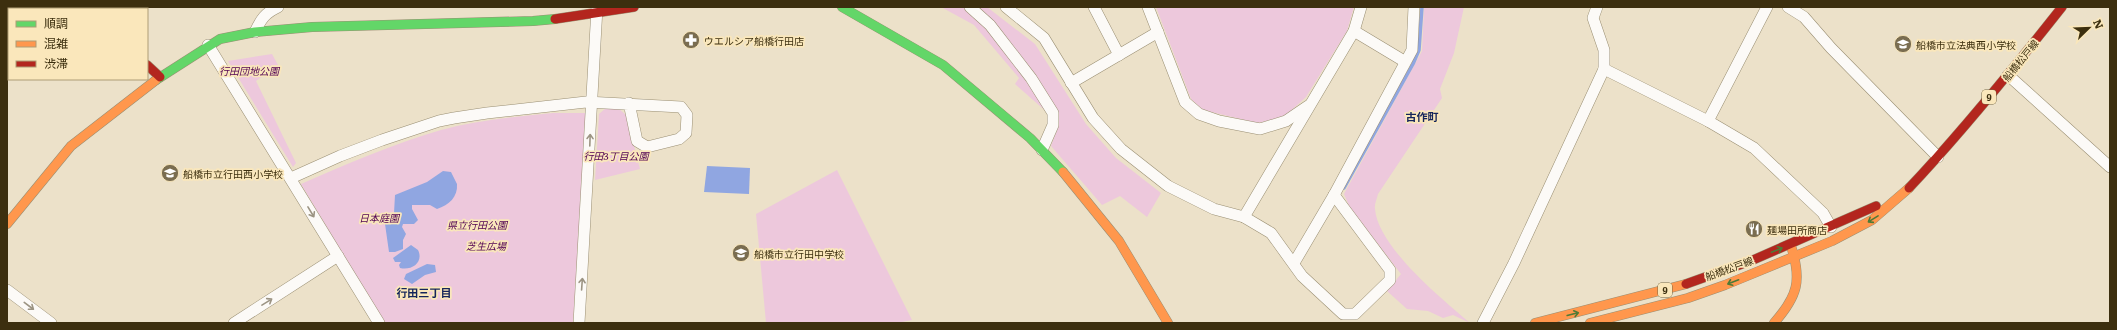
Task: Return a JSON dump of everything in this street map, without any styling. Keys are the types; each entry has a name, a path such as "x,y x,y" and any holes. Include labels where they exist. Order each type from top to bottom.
{"street":[{"path":"256,32 261,19 266,13 278,7"},
{"path":"7,224 71,146 160,77 208,45 220,39 256,32 354,25 503,23 597,10 634,7"},
{"path":"842,7 943,65 1008,117 1067,176 1119,241 1168,323"},
{"path":"970,7 990,26 1031,78 1052,113 1053,125 1042,150"},
{"path":"1006,7 1044,38 1093,118 1121,149 1168,186 1214,208 1244,217 1271,233 1302,276 1343,314 1355,314 1390,280 1390,270 1334,195"},
{"path":"1094,7 1118,55"},
{"path":"1148,7 1185,102 1200,114 1219,122 1260,129 1286,122 1310,105"},
{"path":"1244,217 1354,31 1362,7"},
{"path":"1294,263 1334,195 1404,61 1412,50 1414,7"},
{"path":"1483,323 1514,263 1604,69 1604,50 1592,18 1598,7"},
{"path":"1708,121 1767,7"},
{"path":"1788,7 1804,17 1831,48 1938,157"},
{"name":"船橋松戸線","path":"1590,323 1688,298 1795,257 1872,220 1885,211 1938,157 2008,75 2062,7"},
{"path":"579,323 597,10"},
{"path":"1354,31 1404,61"},
{"path":"1071,83 1158,32"},
{"path":"208,45 379,323"},
{"path":"148,66 160,77"},
{"path":"1604,69 1708,121 1754,148 1823,214 1831,227"},
{"path":"2008,75 2110,167"},
{"path":"291,178 340,156 439,121 487,112 591,103 629,103 681,107 687,115 686,133 679,139 647,147 637,141 629,103"},
{"name":"船橋松戸線","path":"1535,323 1682,285 1790,245 1831,227 1888,200 1912,184"},
{"path":"1777,322 1796,293 1798,265 1790,245"},
{"path":"234,323 338,256"},
{"path":"7,290 51,323"}],"green space":[{"path":"941,7 964,7 977,19 1000,44 1049,114 1015,84 1019,78 974,25"},
{"path":"978,7 987,7 1035,44 1086,124 1116,158 1161,193 1147,217 1120,196 1102,205 1051,146 1058,127"},
{"path":"1156,7 1354,7 1347,31 1306,97 1283,118 1257,123 1203,110 1191,99"},
{"path":"1424,7 1464,7 1454,53 1440,89 1442,98 1378,194 1375,209 1379,224 1387,239 1399,255 1428,286 1470,323 1453,315 1443,318 1428,311 1407,309 1387,291 1401,274 1350,208 1344,194 1422,51"},
{"name":"行田団地公園","path":"272,54 278,65 256,81 296,163 293,167 228,61"},
{"name":"行田3丁目公園","path":"606,108 619,109 626,115 640,169 595,180 599,114"},
{"name":"県立行田公園","path":"553,113 586,113 573,323 384,323 301,184 388,148 441,130 483,121"},
{"path":"837,170 912,320 897,323 766,323 756,214"}],"water":[{"path":"707,166 750,168 749,194 704,192"},
{"path":"443,171 451,172 457,184 456,193 452,200 437,209 430,205 412,205 412,209 418,220 414,224 403,224 402,227 406,234 403,240 403,249 395,252 389,252 384,217 394,213 395,195 427,182"},
{"path":"411,245 418,250 418,262 413,267 404,269 400,268 399,265 401,262 395,262 393,258"},
{"path":"427,264 435,265 436,272 425,275 412,284 404,279 406,274"}],"waterway":[{"path":"1344,188 1413,64 1419,50 1422,7"}],"traffic: fast":[{"path":"842,7 943,65 1030,138 1063,172"},
{"path":"156,80 220,39 255,32 312,27 533,21 555,19"}],"traffic: slow":[{"path":"7,224 71,146 156,80"},
{"path":"1063,172 1119,241 1168,323"},
{"path":"1590,323 1688,298 1725,285 1832,241 1872,220 1909,188"},
{"path":"1774,323 1793,296 1796,287 1796,269 1791,246"},
{"path":"1535,323 1686,284"}],"traffic: jam":[{"path":"555,19 634,7"},
{"path":"1909,188 1949,144 2062,7"},
{"path":"148,66 160,77"},
{"path":"1686,284 1753,260 1876,206"}],"place":[{"name":"ウエルシア船橋行田店","path":"691,40"},
{"name":"船橋市立法典西小学校","path":"1903,44"},
{"name":"船橋市立行田西小学校","path":"170,173"},
{"name":"麺場田所商店","path":"1754,229"},
{"name":"船橋市立行田中学校","path":"741,253"}],"district":[{"name":"古作町","path":"1422,116"},
{"name":"行田三丁目","path":"424,292"}],"park label":[{"name":"日本庭園","path":"379,217"},
{"name":"芝生広場","path":"486,245"}]}
